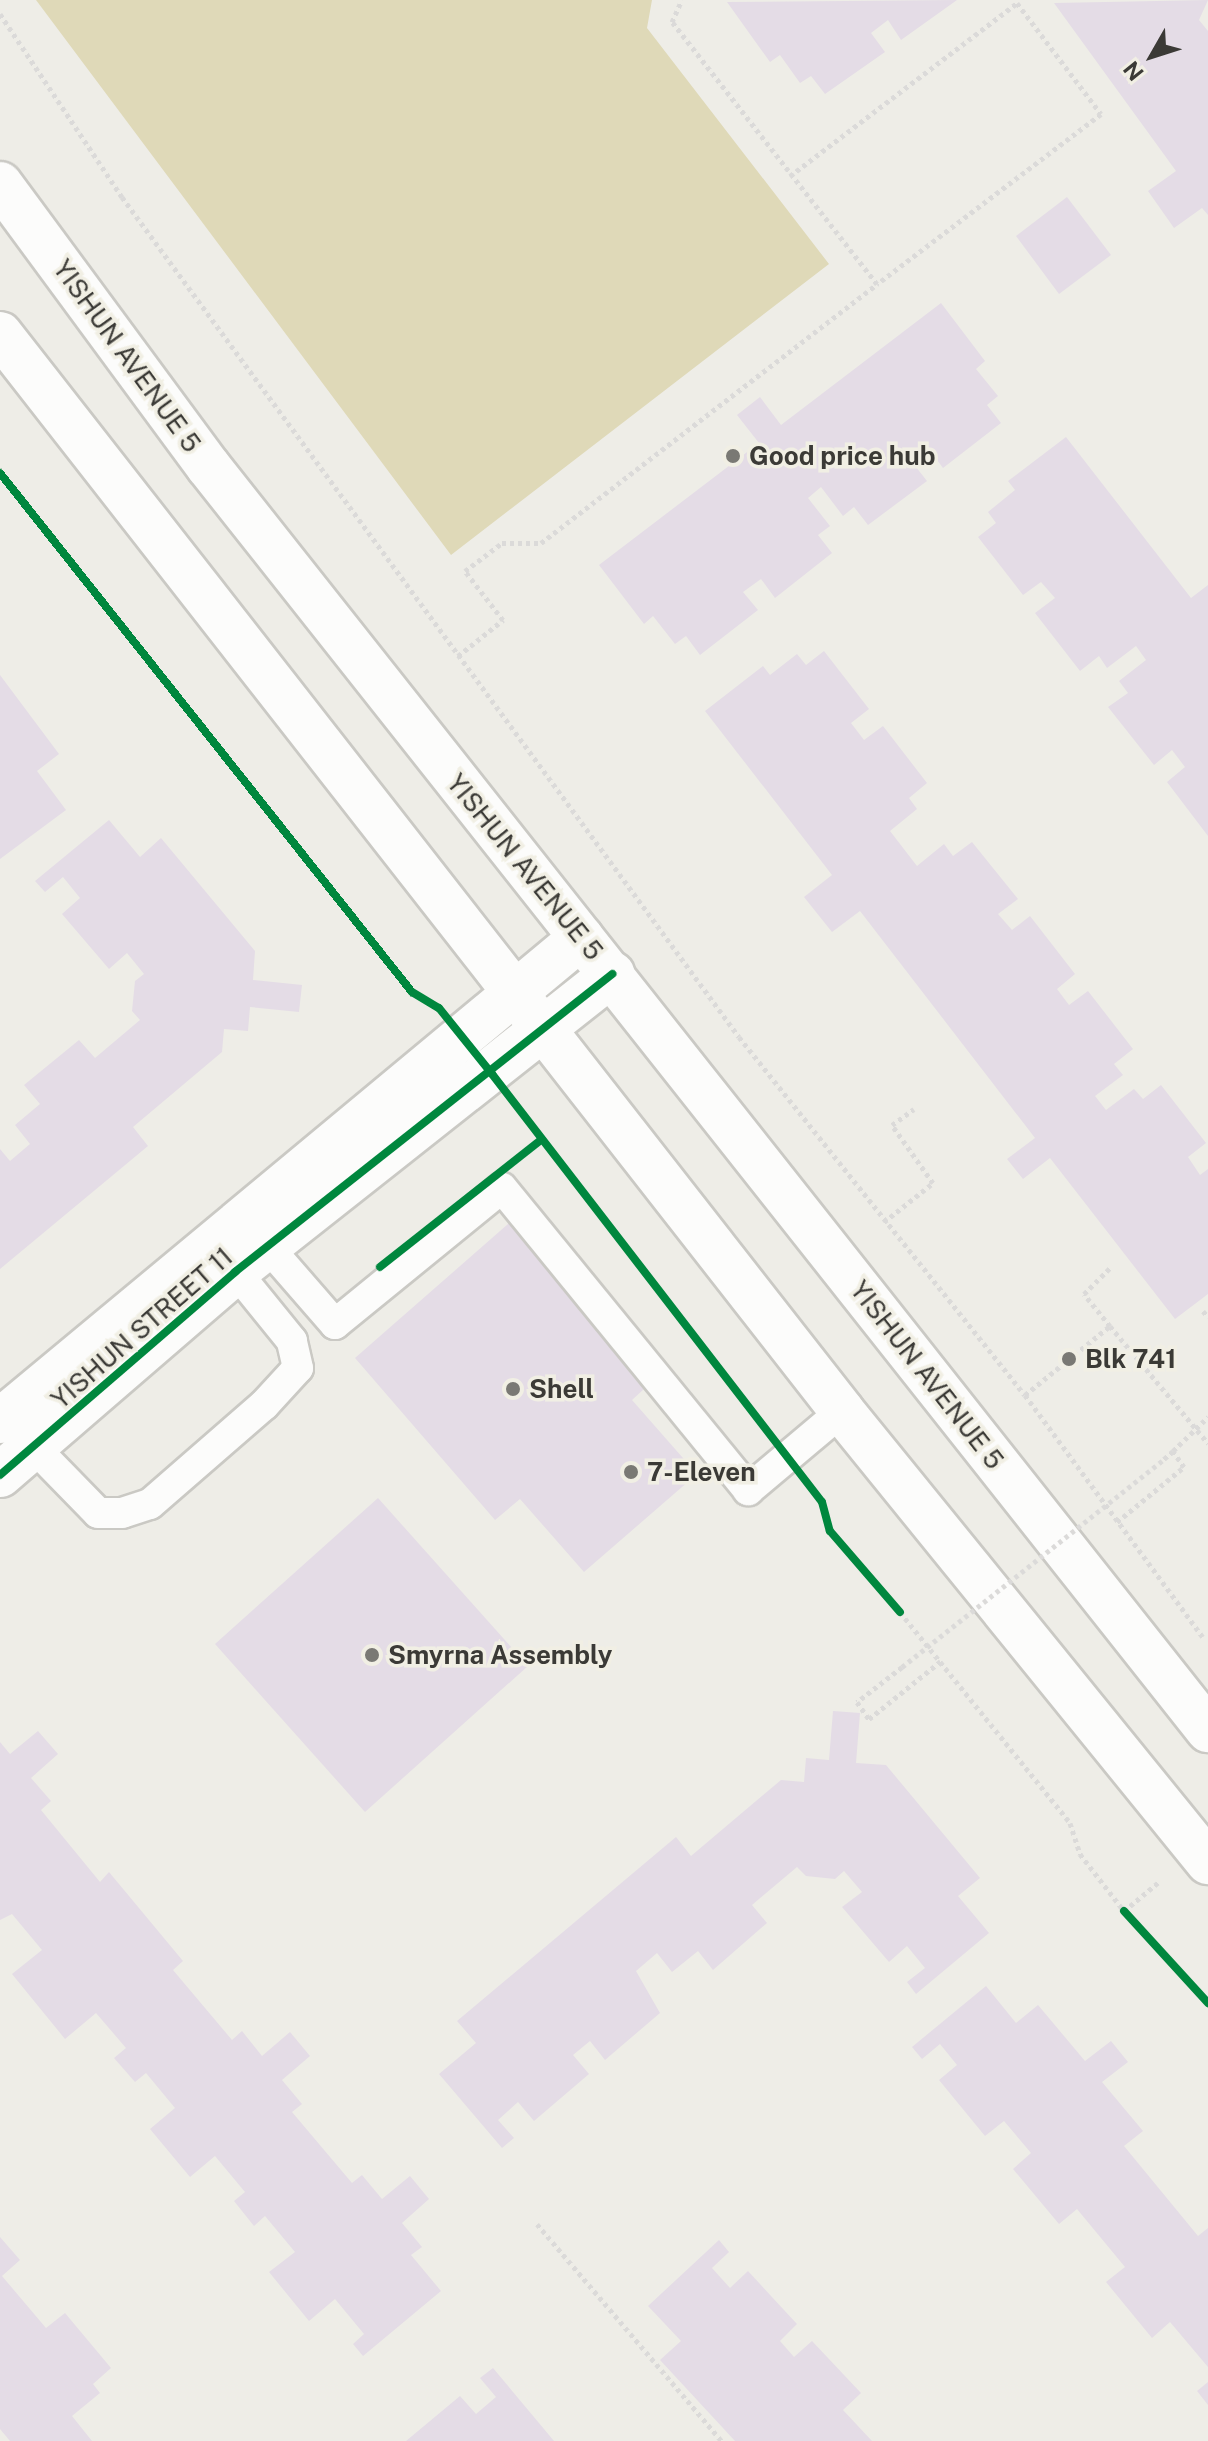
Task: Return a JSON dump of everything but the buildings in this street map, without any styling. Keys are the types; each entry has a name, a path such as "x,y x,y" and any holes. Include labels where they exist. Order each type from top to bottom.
{"main road":[{"name":"YISHUN AVENUE 5","path":"0,184 208,466 1208,1730"},
{"path":"0,334 842,1411 1203,1856"},
{"name":"YISHUN STREET 11","path":"239,1254 514,988 581,938"},
{"name":"YISHUN STREET 11","path":"0,1475 13,1428 239,1254 544,1030 612,974"}],"lane":[{"path":"239,1254 335,1324 502,1188 748,1490 842,1411"},
{"path":"13,1428 98,1513 150,1504 298,1368 282,1326 239,1254"}],"path":[{"path":"682,0 672,22 877,284"},
{"path":"458,656 503,620 465,571 502,543 541,543 1101,114 1017,3 790,176"},
{"path":"0,14 122,197 458,656 884,1222 1025,1395 1208,1644"},
{"path":"884,1222 933,1183 892,1125 914,1109"},
{"path":"1110,1268 1084,1294 1208,1443"},
{"path":"1203,1311 1208,1317"},
{"path":"1025,1395 1110,1326"},
{"path":"941,1661 869,1719 857,1702 1163,1460 1208,1417"},
{"path":"1117,1522 1184,1467 1173,1451"},
{"path":"890,1600 1070,1823 1080,1854 1135,1923"},
{"path":"1124,1911 1203,1856"},
{"path":"537,2224 722,2441"}],"shaded area":[{"path":"36,0 652,0 647,28 829,264 451,555"}],"cycle path":[{"path":"0,473 412,992 439,1008 492,1074 822,1502 830,1531 900,1612"},
{"path":"0,1475 235,1272 612,974"},
{"path":"380,1267 542,1139"},
{"path":"1124,1911 1208,2003"}],"place":[{"name":"Good price hub","path":"733,456"},
{"name":"Blk 741","path":"1069,1359"},
{"name":"Shell","path":"513,1389"},
{"name":"7-Eleven","path":"631,1472"},
{"name":"Smyrna Assembly","path":"372,1655"}]}
